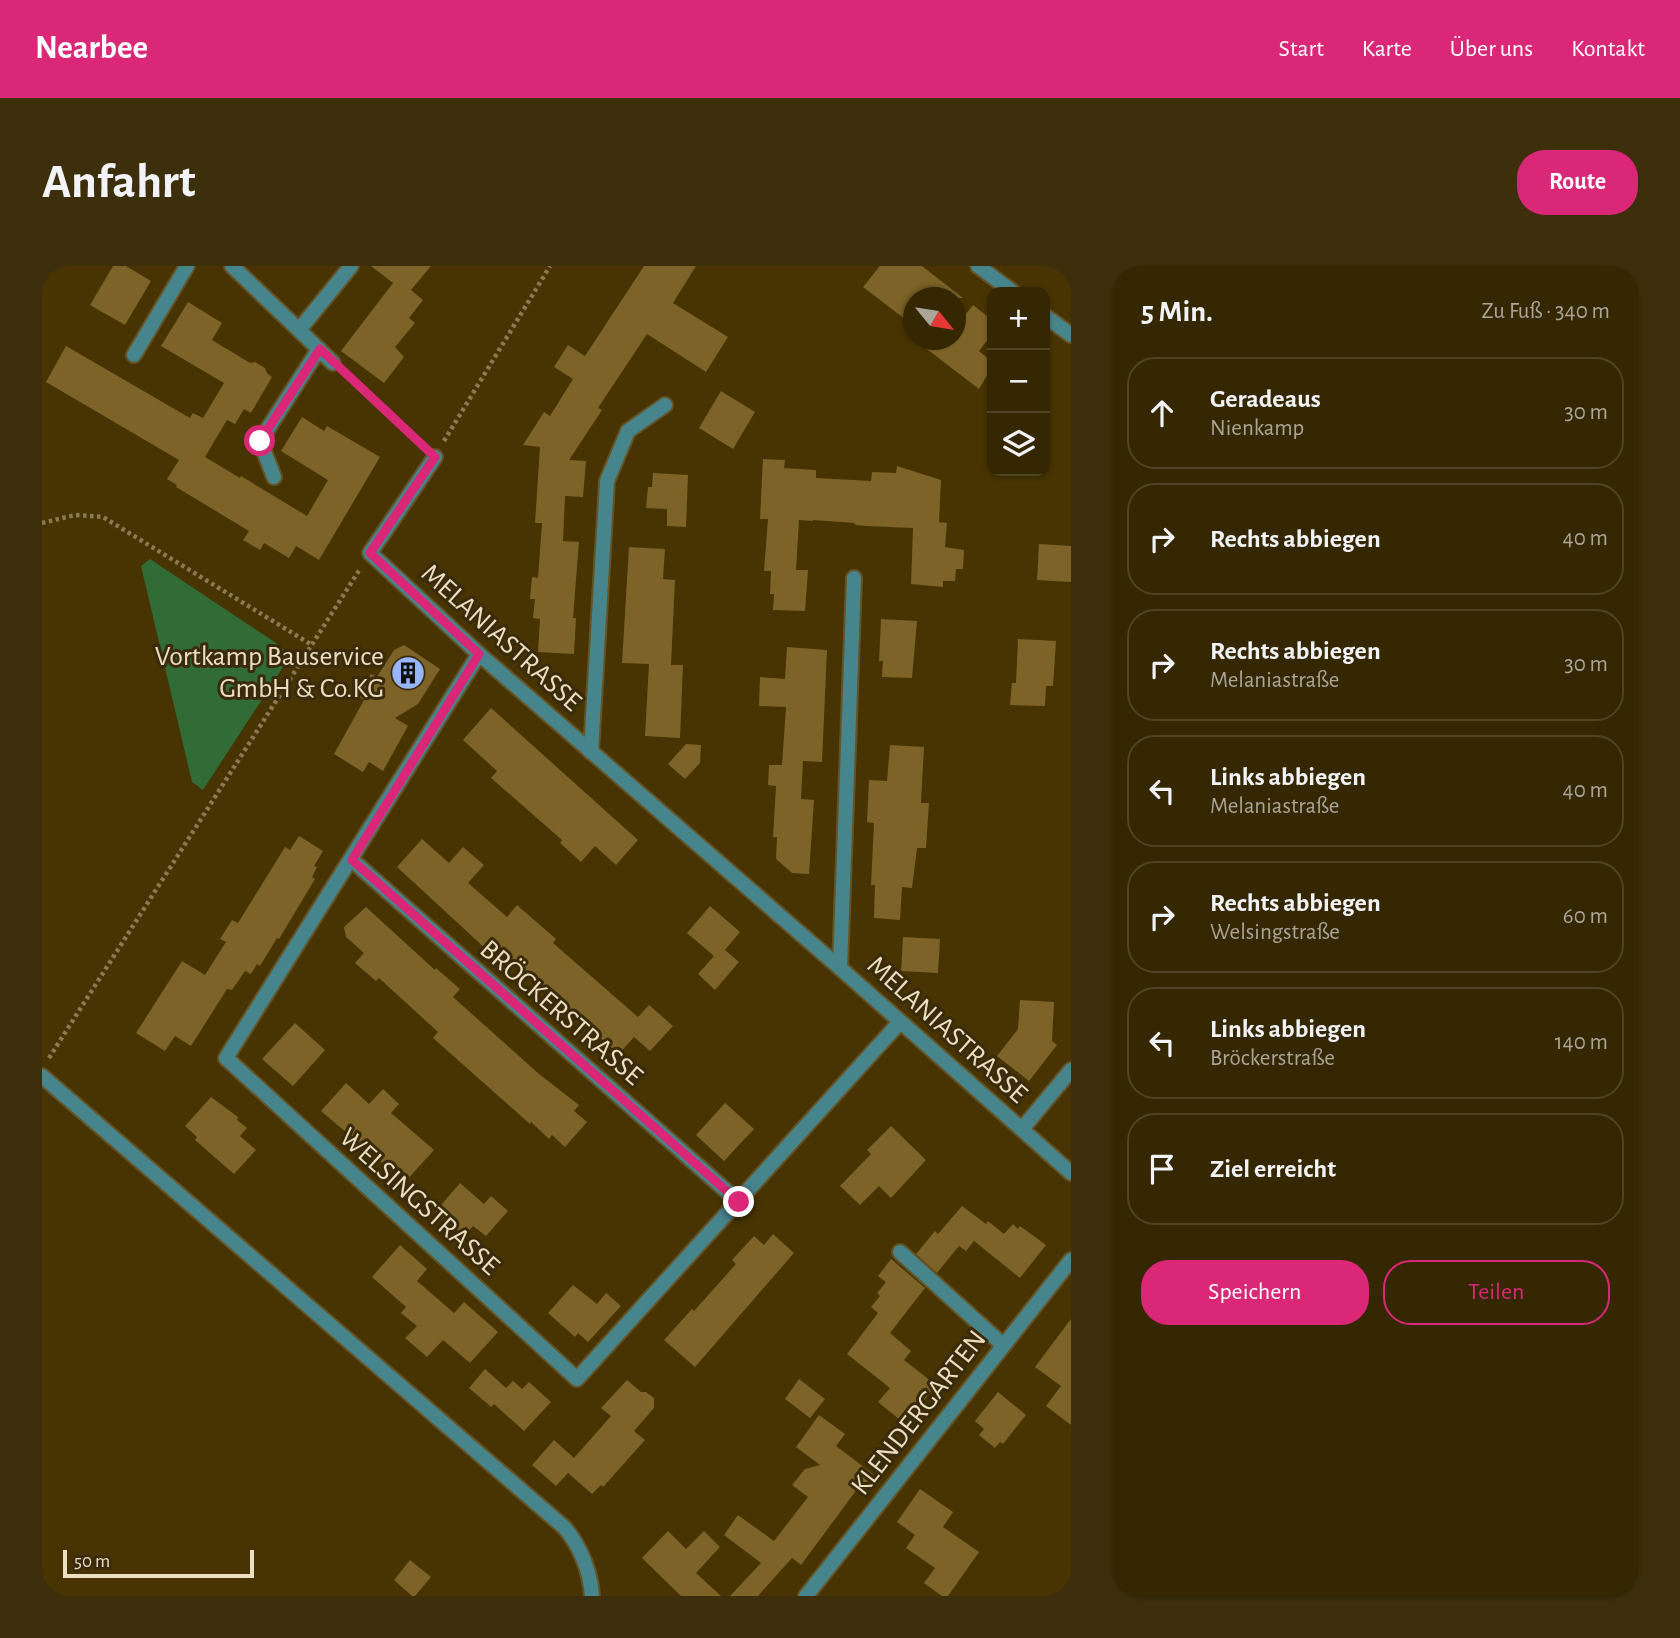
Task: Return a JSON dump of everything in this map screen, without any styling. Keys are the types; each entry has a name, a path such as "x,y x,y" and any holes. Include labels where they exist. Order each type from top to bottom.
{"street":[{"path":"134,355 187,266"},
{"path":"232,266 332,363"},
{"path":"299,330 351,266"},
{"path":"978,266 1006,287"},
{"path":"1050,320 1071,335"},
{"path":"274,477 260,441 320,349"},
{"name":"MELANIASTRASSE","path":"591,752 607,481 628,431 665,405"},
{"path":"370,553 435,457"},
{"name":"MELANIASTRASSE","path":"370,553 479,654 1071,1173"},
{"name":"MELANIASTRASSE","path":"840,968 854,578"},
{"name":"WELSINGSTRASSE","path":"479,654 226,1058 577,1379 900,1022"},
{"name":"BRÖCKERSTRASSE","path":"352,860 739,1202"},
{"name":"MELANIASTRASSE","path":"1022,1129 1071,1070"},
{"path":"42,1076 565,1528 583,1556 592,1596"},
{"path":"900,1252 1003,1345"},
{"name":"KLENDERGARTEN","path":"806,1596 1071,1259"}],"path":[{"path":"332,363 435,457 550,266"},
{"path":"42,523 75,515 103,517 312,645"},
{"path":"48,1060 370,553"}],"green space":[{"path":"150,559 285,651 285,664 203,790 192,782 141,566"}],"building":[{"path":"113,266 126,266 151,281 125,325 90,305"},
{"path":"371,266 431,266 411,290 423,300 409,318 415,323 395,347 404,357 384,383 341,351 393,283"},
{"path":"644,266 696,266 673,303 728,337 706,372 647,334 598,408 602,410 569,460 586,461 583,497 565,496 563,541 579,542 573,618 576,618 574,654 538,652 540,619 533,618 535,599 530,599 532,577 538,578 542,523 535,523 540,447 523,445 544,412 550,416 573,379 554,367 568,345 585,356"},
{"path":"880,266 922,266 949,287 903,287 903,318 863,287"},
{"path":"188,302 222,323 212,340 250,363 255,362 265,368 272,377 251,413 244,409 235,424 227,420 205,457 307,516 328,480 281,451 302,417 324,431 327,426 380,457 319,560 296,546 289,558 264,543 260,550 243,540 249,531 167,479 179,460 46,382 66,346 190,418 193,413 203,418 224,383 161,346"},
{"path":"973,305 987,316 987,341 979,351 987,358 987,375 979,389 928,350 966,350 966,314"},
{"path":"721,391 755,412 733,449 699,428"},
{"path":"763,459 785,460 784,468 816,470 816,478 871,481 872,472 896,473 897,466 941,480 939,522 947,523 945,547 964,550 963,569 956,569 955,581 943,581 943,587 911,584 913,528 799,520 796,570 808,570 805,611 773,610 774,594 770,594 771,571 764,571 768,519 760,519"},
{"path":"653,473 688,475 686,527 667,526 667,509 646,508 648,487 652,487"},
{"path":"1039,544 1071,546 1071,582 1037,580"},
{"path":"629,547 665,549 663,579 675,580 671,665 683,665 680,738 645,736 649,664 622,663"},
{"path":"881,619 917,621 912,678 882,677 883,661 879,661"},
{"path":"1018,639 1056,641 1053,686 1046,686 1045,706 1010,705 1012,683 1016,683"},
{"path":"404,645 440,669 418,704 395,718 408,726 383,771 369,762 363,772 334,754 364,700 357,696 371,674 377,677 394,650"},
{"path":"787,647 827,650 822,762 803,761 801,799 814,800 809,874 792,873 776,859 777,837 773,837 776,786 768,785 769,765 782,765 786,707 759,706 760,677 785,679"},
{"path":"491,708 638,840 616,865 595,846 581,862 560,843 562,840 491,778 497,771 463,740"},
{"path":"686,744 701,745 700,763 685,779 668,764"},
{"path":"890,745 924,747 921,803 929,803 926,848 917,848 912,888 902,887 900,920 874,918 875,885 871,885 874,823 867,822 869,780 887,781"},
{"path":"299,836 323,851 314,866 317,867 312,877 315,879 260,966 257,964 251,974 245,971 232,990 227,989 191,1046 175,1036 165,1051 136,1033 182,961 205,975 226,942 220,939 232,920 238,923 285,847 290,850"},
{"path":"422,839 449,863 463,847 484,865 468,883 507,917 517,905 556,939 553,943 638,1017 649,1005 673,1026 650,1051 634,1037 619,1054 505,956 500,962 397,867"},
{"path":"710,906 740,932 725,950 739,962 715,990 698,974 714,956 687,933"},
{"path":"366,907 435,970 436,968 460,989 453,997 539,1074 579,1105 574,1111 587,1122 565,1147 552,1135 549,1139 531,1122 530,1124 433,1038 438,1032 379,978 376,981 355,963 364,953 346,937 344,927"},
{"path":"903,937 940,939 938,973 901,971"},
{"path":"1020,1000 1054,1002 1052,1041 1057,1045 1029,1081 997,1056 1018,1029"},
{"path":"295,1023 325,1050 293,1086 262,1059"},
{"path":"346,1083 369,1104 383,1089 399,1104 391,1113 434,1150 405,1182 321,1111"},
{"path":"211,1097 238,1117 237,1120 247,1128 240,1136 256,1150 234,1174 195,1140 197,1137 185,1126"},
{"path":"725,1103 754,1129 724,1161 696,1135"},
{"path":"891,1126 926,1160 891,1198 879,1186 860,1205 840,1186 871,1154 867,1150"},
{"path":"460,1183 484,1204 491,1196 508,1211 486,1236 473,1226 464,1236 436,1211"},
{"path":"962,1206 1004,1234 1013,1224 1046,1245 1020,1278 974,1241 966,1251 959,1246 937,1273 916,1254 935,1231 938,1234"},
{"path":"773,1234 794,1253 695,1367 664,1340 736,1264 732,1260 754,1236 764,1245"},
{"path":"400,1245 427,1269 417,1281 454,1313 464,1302 498,1332 470,1363 443,1340 427,1357 405,1338 417,1326 401,1313 406,1307 372,1277"},
{"path":"891,1259 925,1288 890,1333 911,1351 904,1360 936,1385 905,1424 878,1402 890,1388 847,1354 878,1313 871,1307 886,1282 878,1276"},
{"path":"573,1285 597,1304 606,1293 621,1306 588,1342 578,1333 575,1337 548,1313"},
{"path":"1071,1319 1071,1425 1046,1406 1061,1386 1035,1367"},
{"path":"485,1369 506,1388 513,1381 522,1389 529,1382 551,1402 524,1431 494,1404 491,1407 469,1388"},
{"path":"799,1379 825,1399 810,1418 785,1399"},
{"path":"627,1380 641,1392 654,1398 654,1408 634,1431 645,1440 603,1487 601,1485 592,1494 568,1473 556,1486 532,1465 554,1440 574,1458 611,1416 601,1408"},
{"path":"998,1392 1026,1415 1003,1444 1000,1442 995,1448 979,1435 984,1429 975,1421"},
{"path":"819,1415 845,1434 836,1446 873,1474 861,1490 858,1488 801,1565 792,1558 758,1596 730,1596 761,1563 724,1535 738,1515 774,1541 808,1497 792,1485 805,1469 820,1465 796,1447"},
{"path":"920,1489 953,1512 943,1527 979,1552 948,1596 942,1596 924,1583 935,1568 906,1548 915,1535 897,1522"},
{"path":"668,1531 686,1549 704,1531 720,1547 696,1573 721,1596 681,1596 642,1558"},
{"path":"410,1560 431,1577 415,1596 394,1580"}],"place":[{"name":"Vortkamp Bauservice GmbH & Co.KG","path":"408,673"}],"route":[{"path":"260,441 320,349 435,457 370,553 479,654 352,860 739,1202"}]}
